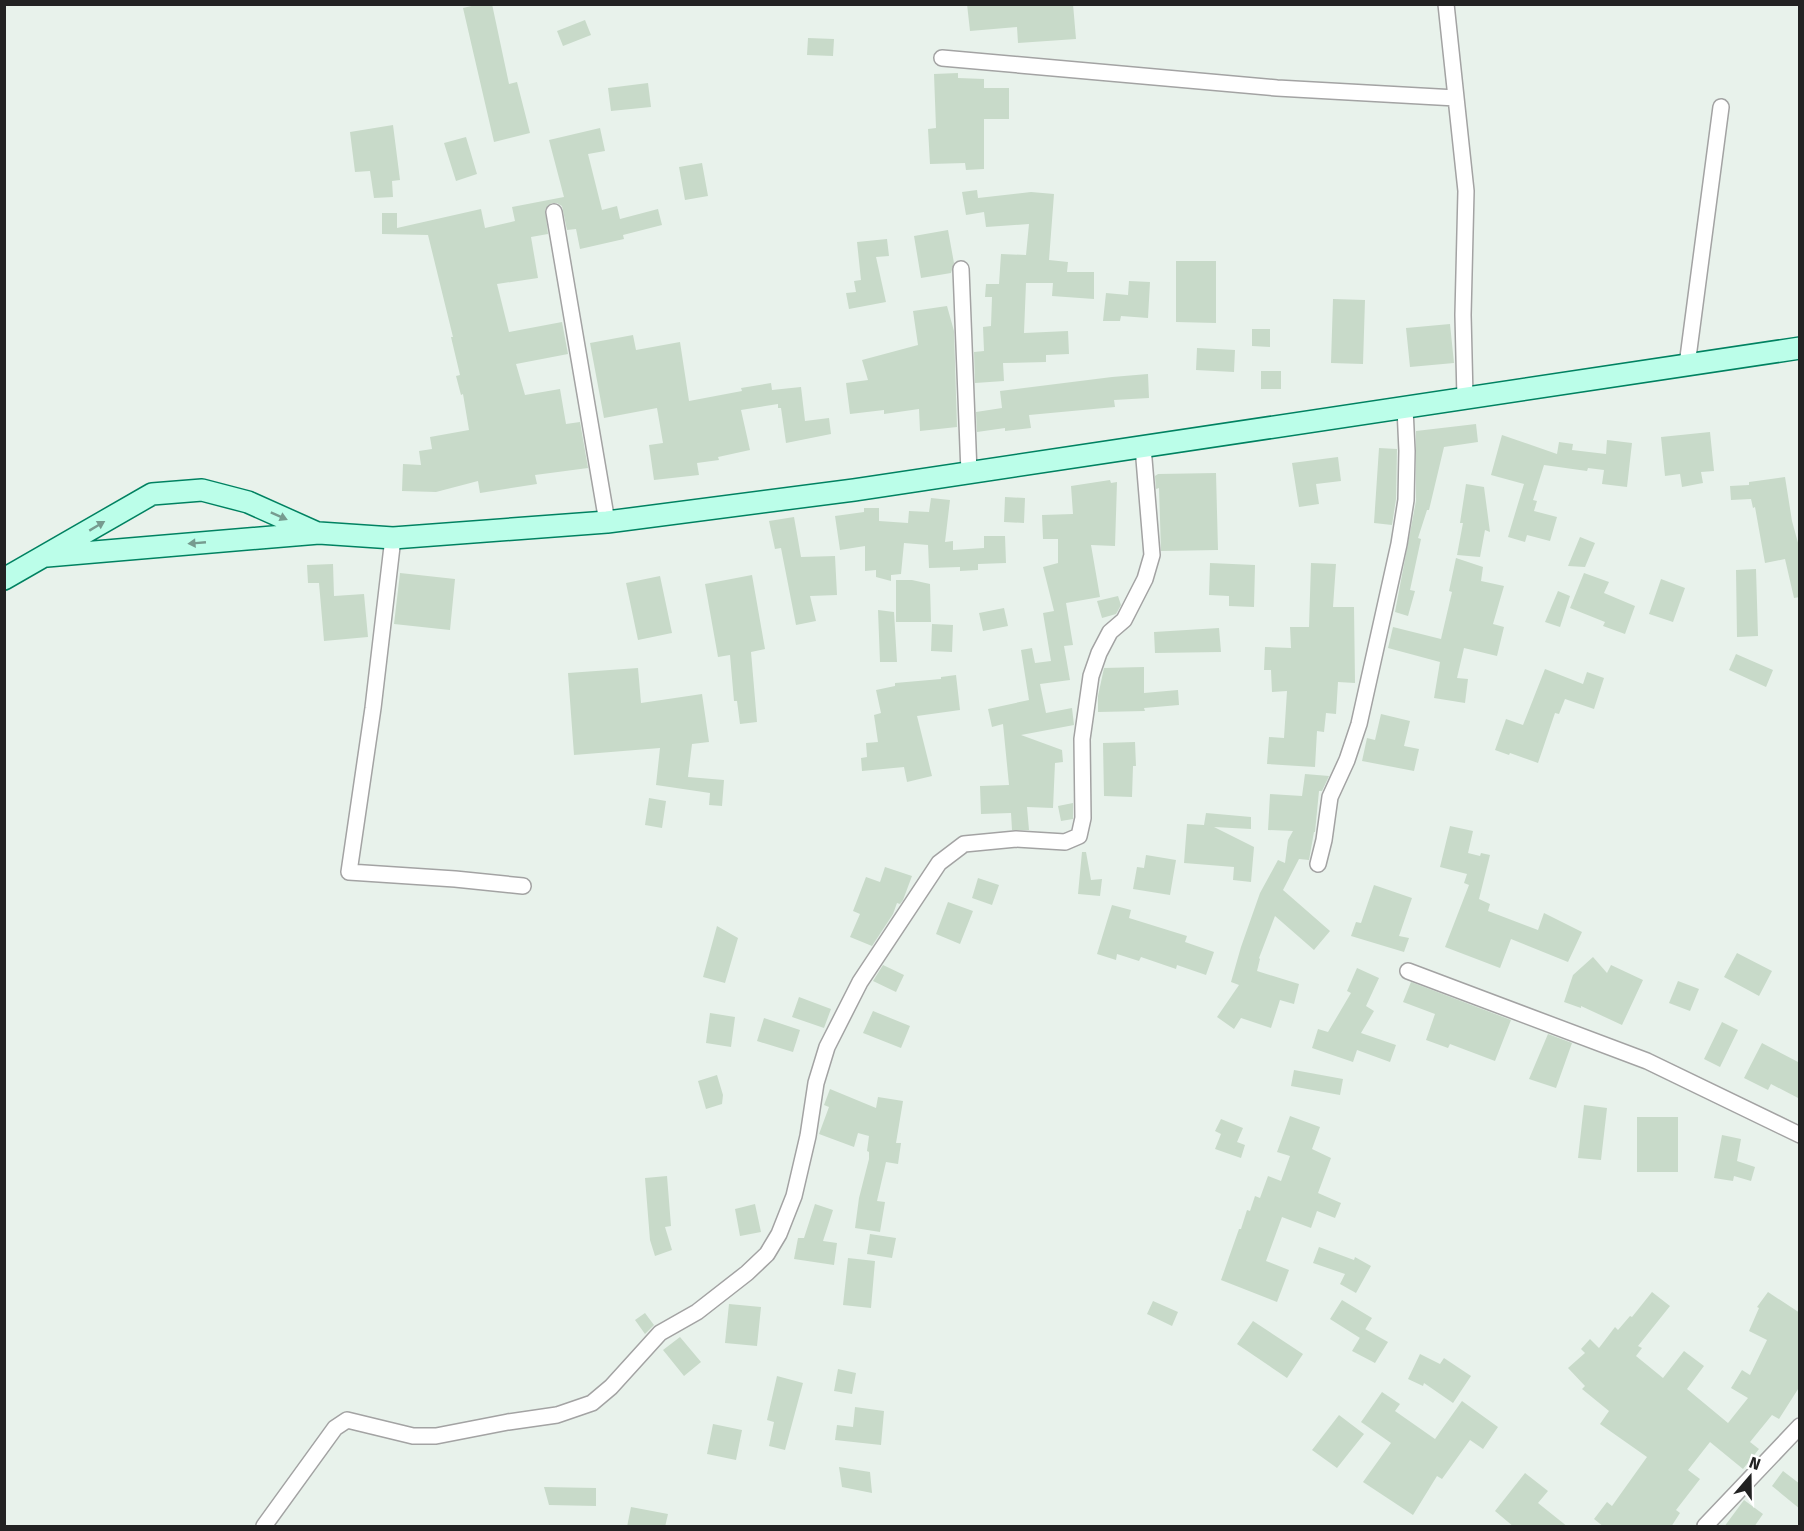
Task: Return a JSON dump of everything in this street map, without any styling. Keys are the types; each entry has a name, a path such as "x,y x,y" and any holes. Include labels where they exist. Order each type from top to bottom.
{"main road":[{"path":"47,556 319,533 393,538 607,522 854,490 1800,348"},
{"path":"4,579 152,494 202,490 248,502 319,533"}],"street":[{"path":"1446,4 1466,191 1463,315 1465,398"},
{"path":"942,58 1277,88 1456,98"},
{"path":"1687,365 1721,107"},
{"path":"554,212 607,522"},
{"path":"961,269 969,473"},
{"path":"1318,864 1330,797 1347,760 1359,724 1399,544 1406,500 1405,408"},
{"path":"264,1527 335,1428 347,1420 413,1436 436,1436 556,1414 591,1403 611,1387 660,1333 697,1312 747,1273 766,1254 779,1234 794,1196 808,1136 816,1083 827,1047 860,982 939,863 964,844 1016,839 1065,842 1080,836 1083,818 1082,739 1091,676 1110,632 1124,620 1145,579 1152,555 1143,447"},
{"path":"393,538 373,708 349,872 523,886"},
{"path":"1408,971 1647,1061 1800,1135"},
{"path":"1705,1527 1800,1426"}],"building":[{"path":"492,4 509,84 517,82 530,133 494,142 463,8"},
{"path":"967,4 1073,4 1076,39 1018,43 1017,27 970,31"},
{"path":"585,20 591,35 563,46 557,31"},
{"path":"808,38 834,39 833,56 807,55"},
{"path":"958,73 958,78 984,79 984,88 1009,88 1009,119 984,119 984,169 966,170 965,163 930,164 928,129 936,128 934,74"},
{"path":"648,83 651,107 611,111 608,88"},
{"path":"393,125 400,180 392,181 393,197 374,198 370,171 355,172 350,132"},
{"path":"600,128 605,151 588,154 602,210 617,206 620,219 658,209 662,225 623,235 624,239 580,249 576,229 567,230 562,206 552,203 545,209 548,234 531,237 538,278 497,284 509,332 562,322 568,354 516,364 525,395 560,389 566,424 580,422 588,468 535,475 537,484 480,493 478,481 436,492 402,491 403,464 421,465 419,451 432,449 430,437 469,430 463,394 461,395 456,376 460,375 451,337 453,337 428,235 382,234 382,213 397,213 397,228 481,209 485,228 515,221 512,207 564,197 549,140"},
{"path":"466,137 477,174 456,181 444,143"},
{"path":"702,163 708,196 685,200 679,167"},
{"path":"977,190 978,198 1031,192 1054,194 1049,260 1068,262 1067,272 1094,272 1094,299 1052,296 1053,283 1026,283 1024,333 1068,331 1069,354 1046,355 1046,362 1003,363 1004,381 975,383 974,352 984,351 983,327 991,326 992,297 985,297 986,284 999,284 1001,254 1026,255 1029,224 986,227 984,212 966,215 962,192"},
{"path":"948,230 954,263 951,273 921,278 914,236"},
{"path":"887,239 889,256 876,257 886,302 849,309 846,293 856,292 854,281 861,280 857,242"},
{"path":"1176,261 1216,261 1216,323 1176,322"},
{"path":"1129,281 1150,282 1148,318 1121,316 1120,321 1103,321 1106,293 1128,295"},
{"path":"1333,299 1365,300 1363,364 1331,363"},
{"path":"947,306 954,331 957,427 920,431 919,409 884,414 884,410 850,414 846,383 868,380 862,360 918,345 913,311"},
{"path":"1450,324 1454,363 1410,367 1406,328"},
{"path":"1252,329 1270,329 1270,347 1252,346"},
{"path":"633,335 636,350 680,342 689,401 771,383 772,390 801,387 805,421 829,418 831,434 786,443 781,408 778,408 778,404 741,410 750,450 718,457 719,460 697,463 699,475 654,480 649,445 663,443 657,408 604,418 590,343"},
{"path":"1197,348 1235,350 1234,372 1196,370"},
{"path":"1261,371 1281,371 1281,389 1261,389"},
{"path":"1148,374 1149,398 1114,400 1115,407 1029,415 1031,428 1005,431 1005,428 977,432 976,412 1002,408 1000,391"},
{"path":"1476,424 1478,442 1444,447 1429,510 1427,510 1418,538 1421,539 1410,590 1415,591 1408,616 1395,612 1416,501 1416,431"},
{"path":"1710,432 1714,471 1701,472 1703,483 1682,487 1680,474 1665,476 1661,437"},
{"path":"1502,435 1557,454 1559,442 1573,444 1572,450 1606,454 1607,440 1632,443 1627,487 1602,484 1604,470 1588,468 1587,471 1544,465 1533,500 1537,501 1534,511 1557,517 1550,541 1527,535 1525,542 1508,537 1524,484 1491,475"},
{"path":"1379,448 1397,449 1396,499 1392,525 1374,523"},
{"path":"1338,457 1341,481 1316,484 1319,504 1299,507 1292,463"},
{"path":"1216,473 1218,550 1161,551 1159,488 1156,489 1155,476 1158,474"},
{"path":"1785,477 1792,521 1800,550 1800,597 1794,598 1785,559 1765,563 1755,507 1753,508 1751,499 1731,500 1730,486 1749,485 1749,482"},
{"path":"1110,480 1111,483 1117,482 1115,546 1091,545 1100,597 1066,603 1073,645 1064,646 1070,680 1040,684 1046,713 1072,708 1074,725 1021,735 1062,750 1063,762 1055,763 1053,808 1027,807 1029,830 1012,830 1011,813 981,814 980,786 1009,785 1003,724 992,727 988,709 1029,700 1021,650 1032,648 1035,663 1051,661 1043,613 1054,611 1043,567 1058,563 1058,539 1043,539 1042,515 1073,514 1071,486"},
{"path":"1466,484 1484,487 1490,532 1485,530 1480,557 1457,555 1463,523 1460,523"},
{"path":"1005,497 1025,498 1024,523 1004,522"},
{"path":"931,498 950,500 945,542 953,541 953,550 984,548 984,536 1005,536 1006,563 978,564 978,570 960,571 960,567 929,568 928,545 904,543 901,574 891,575 891,581 876,577 876,570 865,571 865,546 840,550 835,516 864,512 864,508 879,508 879,521 908,523 909,511 929,512"},
{"path":"794,517 801,557 835,556 837,595 810,596 816,621 796,625 781,548 775,549 769,521"},
{"path":"1580,537 1595,543 1585,567 1568,566"},
{"path":"1456,558 1483,567 1481,581 1504,586 1493,624 1504,627 1497,656 1464,648 1457,678 1468,679 1465,703 1434,698 1440,662 1388,648 1393,627 1441,639 1452,592 1449,591"},
{"path":"1210,563 1255,565 1254,607 1229,606 1229,596 1209,595"},
{"path":"1311,563 1336,564 1333,607 1354,607 1355,683 1338,682 1336,714 1326,713 1324,732 1317,731 1315,767 1267,764 1269,737 1284,738 1287,691 1272,692 1271,670 1264,670 1265,647 1291,648 1290,627 1309,627"},
{"path":"333,564 334,596 364,594 368,637 324,641 319,583 308,583 307,565"},
{"path":"1756,569 1758,636 1737,637 1736,570"},
{"path":"400,573 455,579 450,630 394,624"},
{"path":"1584,573 1609,582 1604,593 1635,606 1625,634 1603,626 1605,622 1570,608"},
{"path":"752,575 765,649 751,652 757,722 740,724 737,701 734,701 730,655 718,657 705,584"},
{"path":"660,576 672,633 638,640 626,583"},
{"path":"1661,579 1685,588 1673,622 1649,614"},
{"path":"896,580 912,580 930,584 931,622 896,622"},
{"path":"1558,591 1570,596 1560,627 1545,622"},
{"path":"1118,596 1121,605 1116,614 1102,618 1097,601"},
{"path":"1004,608 1008,626 983,631 979,613"},
{"path":"878,610 894,612 897,662 880,662"},
{"path":"932,624 953,625 952,652 931,651"},
{"path":"1219,628 1221,652 1155,653 1154,632"},
{"path":"1736,654 1773,670 1766,687 1729,670"},
{"path":"1144,667 1144,693 1178,690 1179,705 1144,708 1145,711 1098,712 1098,696 1104,668"},
{"path":"638,668 641,703 702,694 709,742 692,744 688,777 724,780 722,806 709,805 710,793 656,785 660,748 574,755 568,673"},
{"path":"1545,669 1583,684 1587,672 1604,678 1594,709 1565,699 1559,714 1555,713 1538,763 1495,750 1506,719 1523,725"},
{"path":"956,675 960,710 917,716 932,776 907,782 904,767 862,771 861,758 867,757 866,743 878,742 874,715 881,713 876,690 895,686 895,683 941,679 941,677"},
{"path":"1381,714 1410,721 1404,746 1419,749 1414,771 1362,761 1367,738 1375,740"},
{"path":"1135,742 1136,766 1133,766 1132,797 1104,796 1103,743"},
{"path":"1305,774 1329,776 1322,791 1319,791 1315,832 1309,860 1299,859 1283,890 1330,931 1314,950 1275,916 1259,958 1257,971 1299,984 1294,1004 1280,1000 1271,1028 1241,1018 1234,1029 1217,1017 1239,985 1231,982 1241,947 1260,893 1278,860 1285,863 1288,840 1293,831 1268,830 1270,794 1302,796"},
{"path":"649,798 666,801 662,828 645,825"},
{"path":"1073,803 1073,819 1061,821 1058,806"},
{"path":"1206,813 1251,817 1251,829 1214,827 1254,847 1251,882 1233,880 1234,867 1184,863 1187,824 1204,825"},
{"path":"1450,826 1473,831 1468,853 1480,856 1481,853 1490,855 1479,899 1490,904 1488,911 1538,930 1544,913 1582,932 1568,962 1511,939 1500,968 1445,947 1469,885 1464,883 1467,874 1440,867"},
{"path":"1082,852 1086,852 1091,880 1102,879 1100,896 1078,894"},
{"path":"1146,855 1176,860 1170,895 1133,889 1137,867 1144,868"},
{"path":"885,867 912,876 903,900 900,904 897,903 893,914 872,946 850,937 860,914 853,911 866,877 880,882"},
{"path":"978,878 999,885 992,905 972,898"},
{"path":"1374,885 1412,898 1399,936 1409,938 1404,952 1351,936 1356,922 1361,923"},
{"path":"948,902 973,911 960,944 936,934"},
{"path":"1112,905 1131,910 1129,918 1187,936 1185,942 1214,952 1206,975 1177,965 1176,969 1141,957 1139,961 1117,954 1116,960 1097,954"},
{"path":"717,926 738,938 725,983 703,977"},
{"path":"1737,953 1772,971 1759,996 1724,977"},
{"path":"1593,957 1607,973 1611,965 1643,980 1622,1025 1581,1006 1581,1008 1564,1002 1573,975"},
{"path":"883,965 904,975 896,992 873,981"},
{"path":"1357,968 1379,978 1366,1006 1374,1011 1361,1033 1396,1045 1390,1062 1357,1050 1353,1062 1312,1048 1318,1029 1328,1032 1351,993 1347,991"},
{"path":"1678,981 1699,989 1690,1011 1669,1003"},
{"path":"1411,982 1511,1020 1495,1061 1450,1044 1448,1048 1426,1040 1435,1014 1403,1002"},
{"path":"799,997 831,1009 824,1028 792,1017"},
{"path":"873,1011 910,1026 901,1048 863,1033"},
{"path":"710,1013 735,1017 731,1047 706,1043"},
{"path":"764,1018 800,1030 793,1052 757,1041"},
{"path":"1722,1022 1738,1030 1720,1067 1704,1059"},
{"path":"1548,1034 1572,1043 1556,1088 1529,1079"},
{"path":"1762,1043 1800,1063 1800,1099 1771,1084 1768,1090 1744,1078"},
{"path":"1294,1070 1343,1079 1340,1095 1291,1086"},
{"path":"717,1075 723,1095 722,1104 706,1109 698,1081"},
{"path":"830,1089 876,1108 878,1097 903,1101 896,1143 901,1143 898,1164 886,1162 877,1201 885,1202 880,1232 855,1228 859,1198 869,1159 867,1151 869,1136 858,1133 854,1147 819,1134 829,1107 824,1105"},
{"path":"1584,1105 1607,1108 1601,1160 1578,1158"},
{"path":"1290,1116 1320,1127 1312,1149 1331,1158 1318,1193 1341,1203 1335,1218 1317,1211 1311,1228 1282,1217 1266,1261 1289,1270 1277,1302 1221,1280 1239,1229 1241,1229 1247,1210 1250,1211 1255,1196 1260,1198 1268,1176 1281,1181 1290,1156 1277,1152"},
{"path":"1637,1117 1678,1117 1678,1172 1637,1172"},
{"path":"1221,1119 1243,1128 1237,1142 1245,1145 1241,1158 1215,1149 1221,1134 1215,1131"},
{"path":"1722,1135 1741,1139 1737,1161 1755,1167 1751,1181 1734,1176 1733,1181 1714,1178"},
{"path":"667,1176 671,1226 665,1227 672,1250 655,1256 650,1240 645,1178"},
{"path":"755,1204 761,1232 740,1236 735,1209"},
{"path":"815,1204 833,1210 823,1241 837,1243 834,1265 794,1259 798,1238 804,1238"},
{"path":"870,1234 896,1238 892,1258 867,1254"},
{"path":"1319,1247 1354,1260 1355,1257 1371,1266 1356,1293 1340,1284 1345,1274 1313,1263"},
{"path":"848,1258 875,1261 871,1308 843,1305"},
{"path":"1652,1292 1670,1306 1638,1346 1642,1348 1636,1356 1663,1378 1684,1351 1704,1366 1687,1389 1728,1423 1748,1398 1731,1388 1742,1370 1750,1375 1767,1340 1749,1331 1759,1308 1757,1307 1768,1292 1800,1313 1800,1386 1779,1419 1772,1415 1750,1442 1759,1449 1743,1469 1710,1442 1688,1470 1700,1479 1676,1510 1680,1513 1671,1527 1604,1527 1594,1519 1607,1502 1612,1506 1647,1457 1600,1424 1609,1411 1582,1389 1585,1386 1568,1368 1585,1353 1581,1349 1590,1339 1599,1348 1615,1327 1618,1330 1630,1316 1632,1317"},
{"path":"1342,1300 1372,1318 1360,1338 1330,1319"},
{"path":"1153,1301 1178,1312 1172,1326 1147,1314"},
{"path":"729,1304 761,1307 757,1346 725,1343"},
{"path":"645,1313 654,1325 645,1334 635,1320"},
{"path":"1253,1321 1303,1354 1287,1378 1237,1344"},
{"path":"1365,1329 1388,1342 1375,1363 1352,1351"},
{"path":"680,1337 701,1362 684,1376 663,1350"},
{"path":"1420,1354 1440,1364 1444,1358 1471,1376 1453,1403 1424,1383 1423,1386 1408,1379"},
{"path":"838,1369 856,1373 852,1394 834,1391"},
{"path":"777,1376 803,1383 785,1450 769,1446 774,1422 767,1420"},
{"path":"1382,1392 1400,1404 1395,1411 1435,1439 1462,1401 1498,1427 1483,1449 1470,1440 1442,1479 1437,1476 1413,1515 1363,1482 1391,1443 1361,1422"},
{"path":"855,1407 884,1411 881,1445 835,1440 837,1425 853,1427"},
{"path":"1339,1415 1364,1434 1337,1468 1312,1450"},
{"path":"713,1424 742,1430 736,1460 707,1454"},
{"path":"839,1467 870,1472 872,1493 842,1487"},
{"path":"1783,1471 1800,1484 1800,1509 1772,1486"},
{"path":"1525,1473 1548,1491 1538,1503 1568,1527 1514,1527 1495,1511"},
{"path":"544,1487 596,1488 596,1506 549,1505"},
{"path":"1744,1500 1763,1514 1754,1527 1724,1527"},
{"path":"631,1507 668,1514 665,1527 627,1527"}]}
